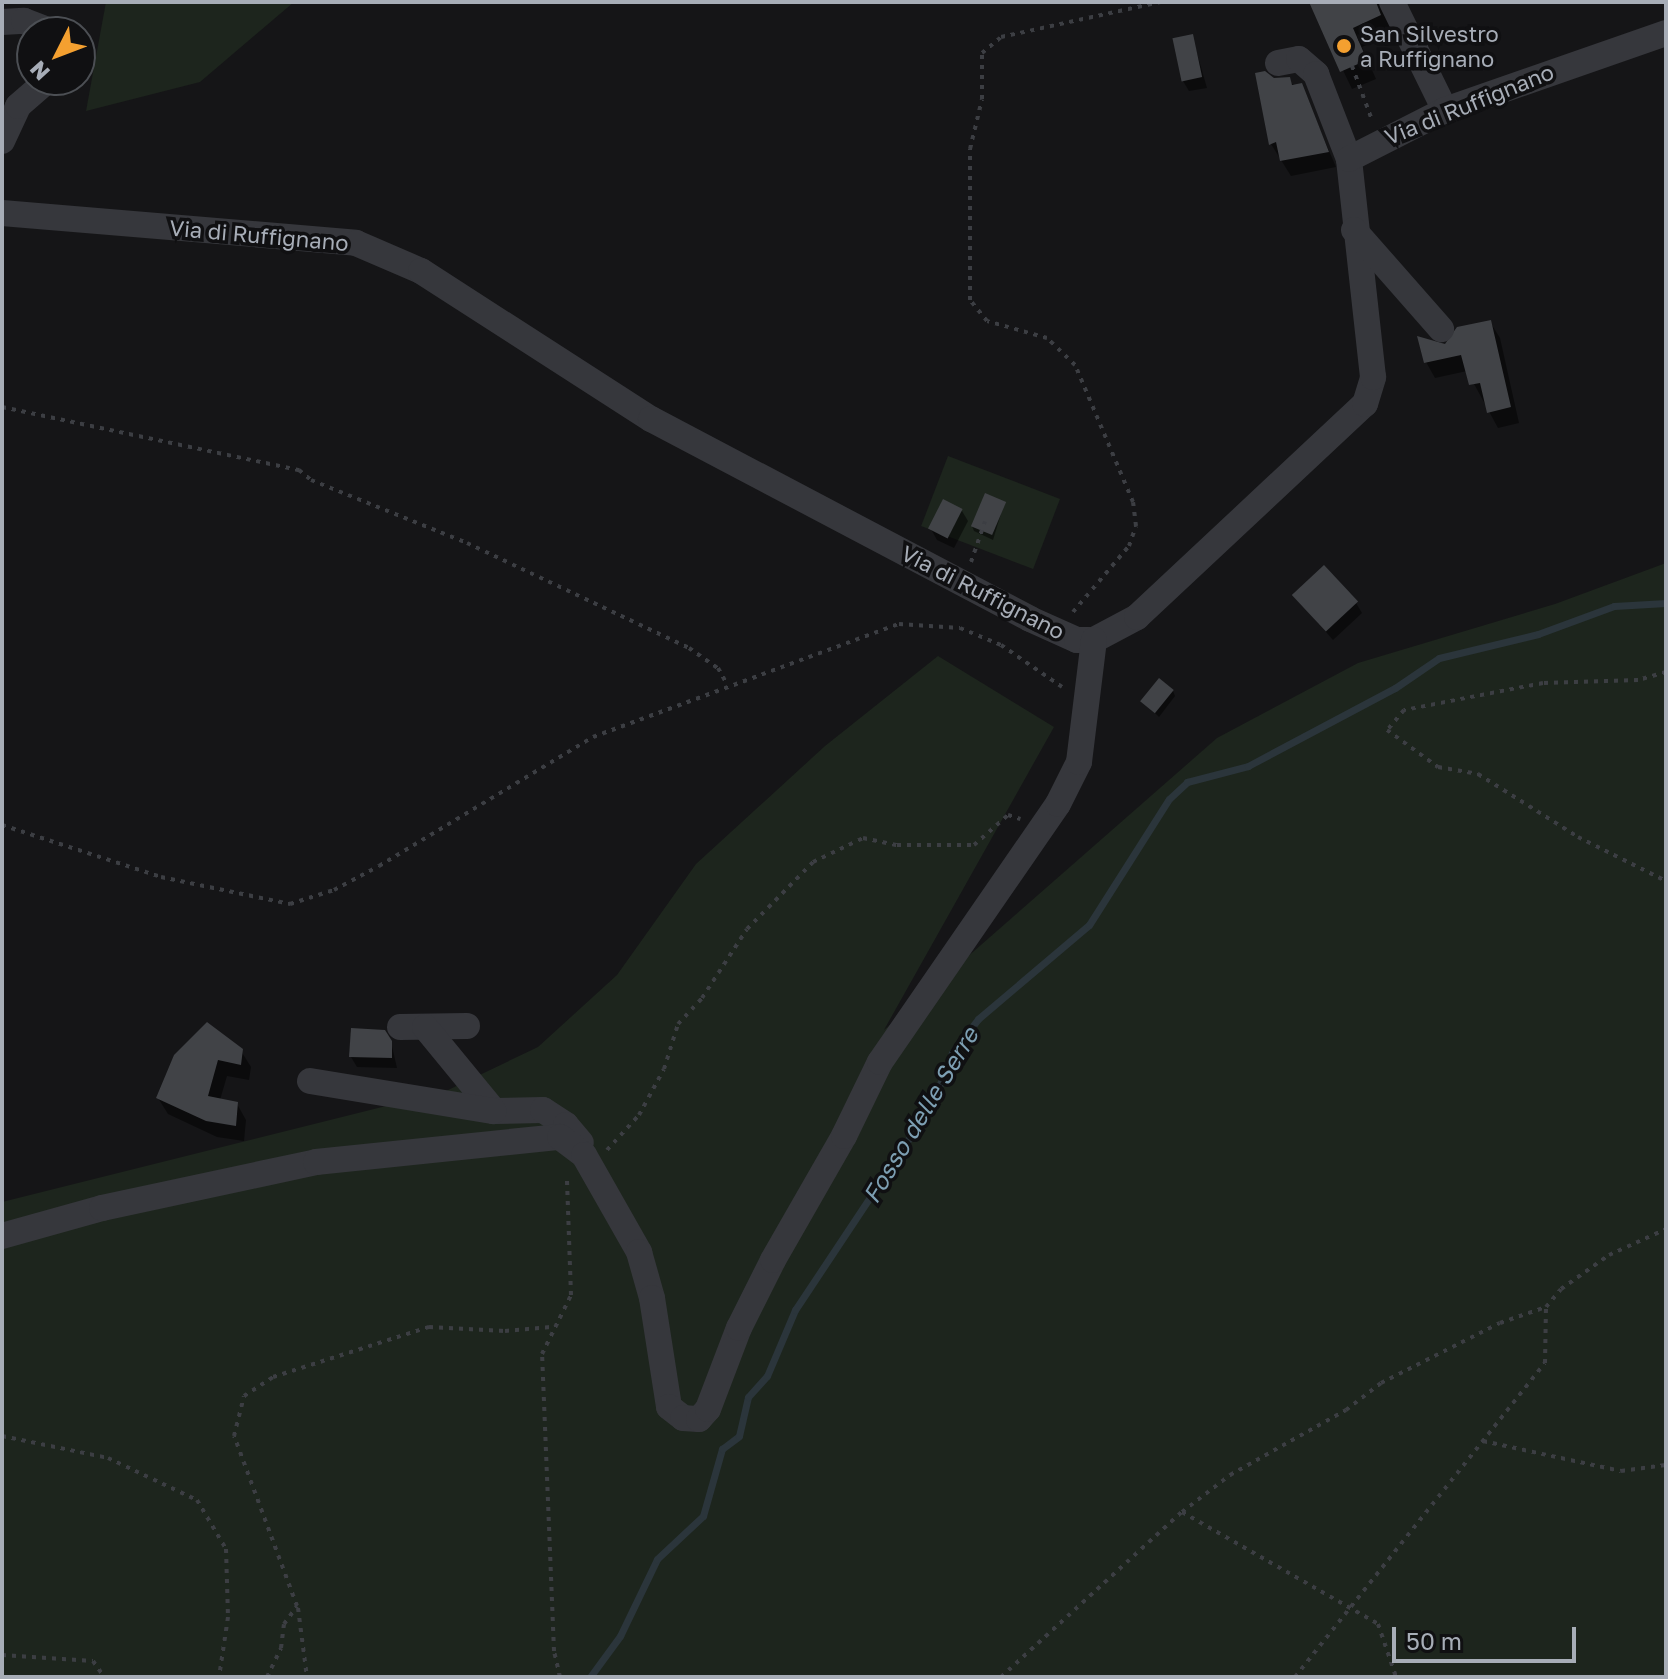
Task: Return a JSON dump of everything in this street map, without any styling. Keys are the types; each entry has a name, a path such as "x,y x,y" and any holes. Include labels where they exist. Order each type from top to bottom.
{"street":[{"path":"1392,2 1445,110"},
{"name":"Via di Ruffignano","path":"2,213 356,243 421,271 651,419 962,583 1084,639 1137,617 1365,404 1373,377 1354,230 1349,159 1379,139 1445,110 1664,29"},
{"path":"1278,63 1299,59 1316,74 1349,159"},
{"path":"2,141 18,106 30,96"},
{"path":"1354,230 1410,288 1441,329"},
{"path":"310,1081 494,1111 543,1110 566,1125 639,1252 669,1407 683,1418 699,1419 708,1409 739,1328 773,1260 844,1136 880,1062 919,999 987,910 1043,826 1079,762 1088,702 1084,639"},
{"path":"467,1026 413,1027 494,1111"},
{"path":"2,1236 102,1208 316,1162 560,1137 587,1160"}],"path":[{"path":"1084,639 1076,607 1129,546 1136,526 1133,502 1075,365 1047,338 987,321 970,300 970,149 982,99 980,62 985,46 1001,37 1160,2"},
{"path":"1352,66 1379,139"},
{"path":"2,407 299,470 311,480 467,543 689,648 718,668 727,684"},
{"path":"962,583 985,521"},
{"path":"2,825 161,877 290,904 334,890 379,866 593,737 727,684 889,627 922,624 960,628 1001,645 1088,702"},
{"path":"1666,672 1638,680 1543,683 1404,710 1387,730 1438,767 1478,774 1578,837 1666,881"},
{"path":"587,1160 639,1115 664,1069 678,1024 702,998 747,929 813,862 863,838 897,845 974,845 1008,815 1043,826"},
{"path":"560,1137 571,1295 551,1327 542,1354 554,1651 560,1677"},
{"path":"1001,1677 1182,1512 1242,1467 1346,1410 1381,1383 1500,1323 1546,1307 1561,1289 1609,1255 1666,1229"},
{"path":"1295,1677 1545,1363 1546,1307"},
{"path":"307,1677 297,1606 234,1436 244,1396 273,1377 429,1327 505,1331 551,1327"},
{"path":"2,1436 108,1458 197,1500 214,1520 226,1549 228,1617 219,1677"},
{"path":"1483,1441 1621,1471 1666,1465"},
{"path":"1182,1512 1221,1539 1351,1604 1378,1624 1396,1677"},
{"path":"267,1677 281,1648 284,1624 297,1606"},
{"path":"2,1655 93,1661 104,1677"}],"shaded area":[{"path":"106,2 294,2 200,82 86,111 89,96 96,96 96,56"},
{"path":"948,456 1060,499 1033,569 921,526"},
{"path":"1666,563 1666,1677 2,1677 2,1202 446,1091 538,1047 617,975 696,864 825,746 938,656 1054,727 884,1030 1217,738 1358,663 1555,604"}],"building":[{"name":"San Silvestro a Ruffignano","path":"1309,2 1376,2 1381,15 1353,28 1367,60 1340,72"},
{"path":"1193,34 1202,77 1182,81 1172,38"},
{"path":"1265,71 1274,78 1290,77 1292,85 1302,83 1329,152 1280,161 1276,142 1269,145 1255,73"},
{"path":"1491,320 1511,407 1487,413 1480,383 1469,385 1461,355 1424,363 1417,336 1445,344 1457,327"},
{"path":"985,493 1006,502 992,535 971,526"},
{"path":"943,499 963,509 948,538 928,528"},
{"path":"1324,565 1358,602 1326,632 1292,595"},
{"path":"1159,678 1174,690 1155,713 1140,701"},
{"path":"207,1022 243,1049 241,1065 218,1060 208,1096 238,1102 236,1126 206,1121 156,1098 174,1055"},
{"path":"351,1028 385,1030 392,1041 392,1058 349,1057"}],"waterway":[{"name":"Fosso delle Serre","path":"590,1677 620,1636 657,1559 703,1516 722,1449 739,1436 748,1397 767,1376 795,1310 933,1102 952,1053 978,1019 1089,925 1169,799 1187,782 1248,766 1395,688 1439,658 1538,634 1614,606 1666,603"}],"place":[{"name":"San Silvestro a Ruffignano","path":"1344,46"}]}
